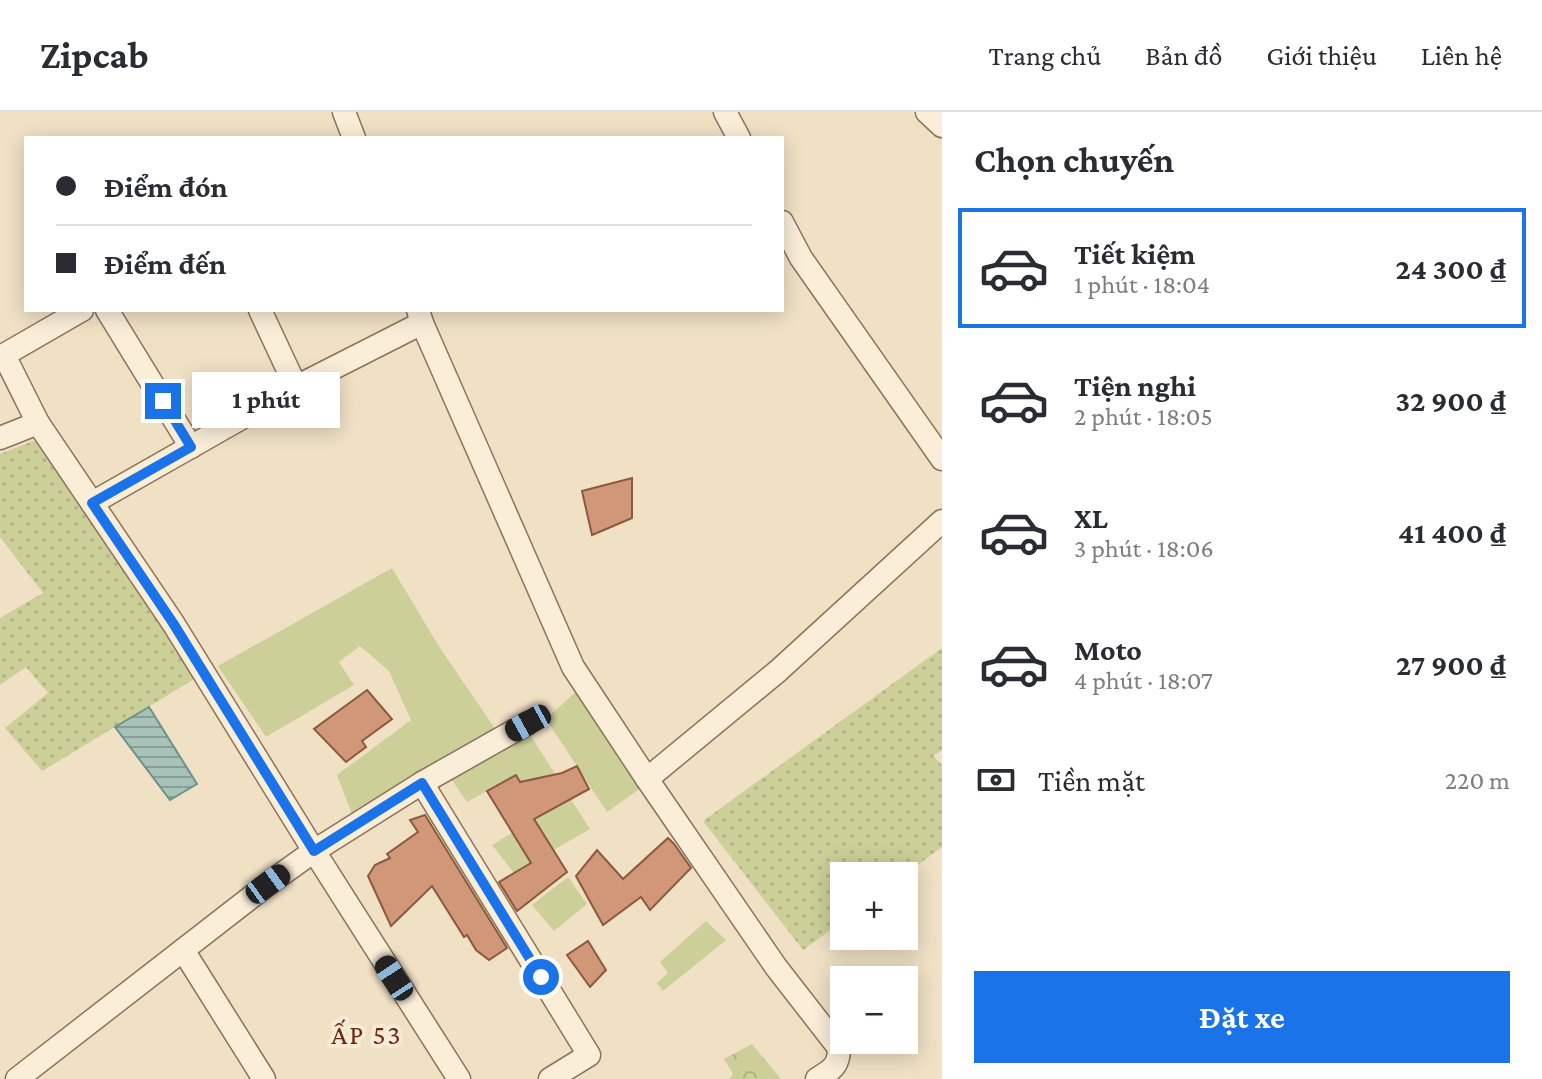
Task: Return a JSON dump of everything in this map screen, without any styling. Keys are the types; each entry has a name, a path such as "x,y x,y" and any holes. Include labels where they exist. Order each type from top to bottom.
{"street":[{"path":"344,112 353,136"},
{"path":"725,112 738,136"},
{"path":"927,112 942,126"},
{"path":"784,226 801,258 942,459"},
{"path":"78,312 2,350 38,423 173,623 459,1079"},
{"path":"108,312 191,447"},
{"path":"261,312 296,387"},
{"path":"92,503 420,316 573,667 776,967 839,1048 839,1059 832,1069 817,1079"},
{"path":"0,438 38,423"},
{"path":"647,779 778,671 942,521"},
{"path":"17,1079 314,851 422,783 528,723"},
{"path":"422,783 589,1055 550,1079"},
{"path":"183,950 264,1079"}],"green space":[{"path":"38,439 196,678 42,771 5,728 48,693 26,667 0,685 0,618 43,593 0,537 0,454"},
{"path":"392,568 438,645 498,733 356,825 337,775 411,720 389,671 360,646 339,662 354,685 266,737 218,666"},
{"path":"942,648 942,750 933,756 942,765 942,847 918,865 918,862 830,862 830,930 803,950 703,821"},
{"path":"581,687 645,785 607,812 546,719"},
{"path":"529,733 590,829 514,873 492,845 541,815 516,775 467,802 445,770"},
{"path":"568,877 587,904 554,931 532,905"},
{"path":"706,921 726,940 663,991 657,983 668,973 660,962"},
{"path":"752,1044 781,1079 729,1079 733,1074 724,1059"}],"water":[{"path":"149,707 197,784 170,800 115,727"}],"building":[{"path":"632,478 632,518 592,535 582,491"},
{"path":"367,690 392,719 362,741 366,747 346,762 314,729"},
{"path":"577,766 589,789 534,819 567,872 517,911 499,882 531,863 487,791 516,775 520,782 562,773"},
{"path":"425,815 507,948 489,960 476,950 467,935 464,937 432,886 391,926 368,876 375,865 390,858 387,854 418,832 410,820"},
{"path":"668,838 691,868 650,910 641,897 603,925 576,876 597,850 623,879"},
{"path":"588,941 606,970 590,987 567,955"}],"district":[{"name":"ẤP 53","path":"367,1034"}],"route":[{"path":"163,401 191,447 92,503 173,623 314,851 422,783 541,977"}]}
